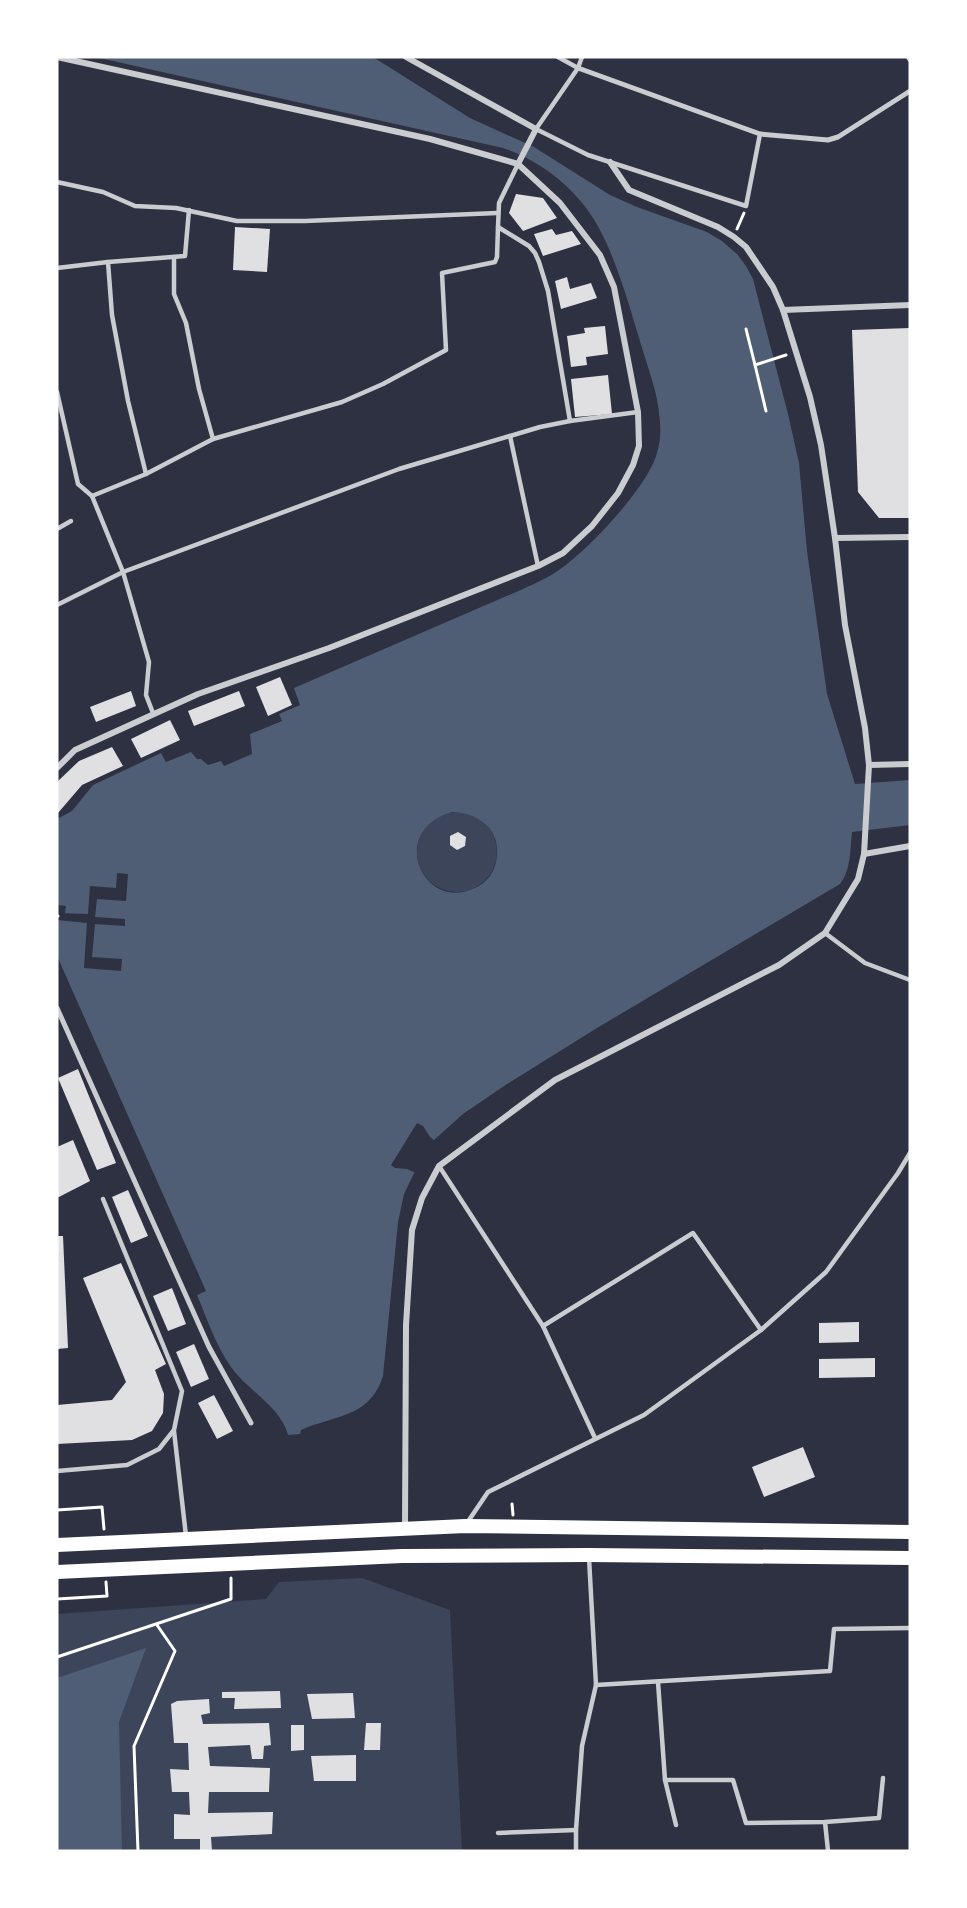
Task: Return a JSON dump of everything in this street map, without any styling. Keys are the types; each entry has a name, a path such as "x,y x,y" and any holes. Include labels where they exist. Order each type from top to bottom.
{"main road":[{"path":"57,1545 465,1526 910,1532"},
{"path":"57,1572 402,1556 910,1558"}],"street":[{"path":"57,57 430,139 519,162 560,203 600,255 614,287 638,412 639,446 633,465 618,494 581,538 562,553 538,566 330,648 198,694 153,713 75,750 57,768"},
{"path":"406,57 535,131 519,162"},
{"path":"578,68 760,134 828,140 838,137 910,91"},
{"path":"405,1528 406,1325 412,1230 422,1198 439,1166 555,1080 779,965 825,933 858,879 864,854 869,765 860,699 845,626 821,445 797,351 783,310 773,287 746,247 718,227 629,190 610,162"},
{"path":"783,310 910,305"},
{"path":"835,538 910,537"},
{"path":"869,765 910,764"},
{"path":"864,854 910,846"},
{"path":"57,1008 209,1347 251,1423"}],"lane":[{"path":"558,57 578,68"},
{"path":"582,57 578,68 535,131 588,155 746,206 760,134"},
{"path":"92,496 146,474 213,439 342,402 383,384 446,350 442,273 495,262 499,203 519,162"},
{"path":"57,182 103,192 135,206 176,208 237,221 305,221 497,213"},
{"path":"57,268 185,256 189,210"},
{"path":"498,227 529,246 539,262 548,291 570,421"},
{"path":"174,256 174,294 186,323 198,389 213,439"},
{"path":"108,262 112,315 128,401 146,474"},
{"path":"57,392 78,484 92,496 123,572 149,662 146,696 153,713"},
{"path":"57,605 123,572 399,469 570,421 638,412"},
{"path":"510,436 538,566"},
{"path":"57,529 71,521"},
{"path":"825,933 865,963 910,980"},
{"path":"465,1526 488,1492 644,1414 762,1330 826,1272 910,1153"},
{"path":"439,1166 543,1326 595,1438"},
{"path":"103,1199 182,1391 174,1430 186,1538"},
{"path":"543,1326 693,1233 762,1330"},
{"path":"57,1471 127,1465 159,1449 174,1430"},
{"path":"576,1851 582,1746 596,1685 588,1555"},
{"path":"596,1685 830,1671 834,1629 910,1628"},
{"path":"658,1682 664,1780 676,1825"},
{"path":"664,1780 733,1780 746,1823 825,1822 879,1818 883,1778"},
{"path":"825,1822 828,1851"},
{"path":"498,1833 576,1830"}],"path":[{"path":"734,237 746,206"},
{"path":"746,329 766,411"},
{"path":"755,365 797,351"},
{"path":"57,1510 102,1507 105,1542"},
{"path":"57,1657 231,1599 231,1564"},
{"path":"57,1599 107,1596"},
{"path":"138,1851 134,1746 175,1651 157,1625"}],"shaded area":[{"path":"95,57 373,57 470,118 534,147 610,195 707,232 737,254 753,279 799,463 807,551 827,694 855,784 910,780 910,825 852,832 848,866 840,884 507,1084 463,1114 434,1140 422,1157 404,1194 398,1222 383,1376 378,1389 363,1406 354,1411 308,1427 301,1430 300,1434 288,1435 279,1416 238,1376 216,1341 197,1295 206,1291 57,956 57,917 65,913 66,906 57,905 57,819 72,811 93,785 161,753 166,762 191,752 197,759 201,759 208,765 221,761 224,766 252,754 250,734 282,721 279,714 300,705 294,688 550,576 571,561 616,517 642,483 657,453 660,418 652,382 614,260 598,226 572,192 539,165 503,148","holes":["452,812 480,820 487,826 493,833 497,851 495,866 487,880 477,887 458,893 441,890 428,881 420,867 417,851 421,836 432,822"]},
{"path":"449,812 465,812 486,823 497,844 497,860 486,881 465,892 449,892 435,886 423,874 417,860 417,844 423,830 435,818"},
{"path":"362,1578 450,1610 462,1851 57,1851 57,1614 266,1599 279,1582"},
{"path":"146,1648 119,1722 122,1851 57,1851 57,1678"}],"pier":[{"path":"117,873 128,874 126,901 97,899 95,917 125,919 125,926 95,924 92,957 122,959 121,971 84,968 87,923 57,920 58,913 88,914 90,886 116,888"},
{"path":"417,1123 423,1126 436,1142 416,1173 407,1169 395,1168 391,1165"}],"building":[{"path":"516,194 543,198 557,218 523,231 509,213"},
{"path":"235,227 270,229 267,272 233,270"},
{"path":"552,229 556,235 572,231 581,244 543,256 534,234"},
{"path":"567,277 570,289 591,283 597,298 561,309 555,281"},
{"path":"605,326 608,354 586,357 587,365 571,367 567,336 585,333 584,328"},
{"path":"910,328 910,518 879,518 858,492 852,330"},
{"path":"608,375 612,414 575,417 571,379"},
{"path":"280,677 292,705 268,716 256,687"},
{"path":"131,691 136,706 96,722 90,707"},
{"path":"239,691 245,706 194,726 188,711"},
{"path":"170,720 180,740 141,758 131,739"},
{"path":"112,747 123,766 82,785 58,813 57,782 79,761"},
{"path":"458,832 466,837 465,846 457,850 450,845 450,836"},
{"path":"78,1069 116,1163 97,1170 58,1078"},
{"path":"73,1140 90,1181 57,1198 57,1147"},
{"path":"128,1190 148,1236 131,1243 112,1197"},
{"path":"57,1236 63,1236 68,1348 57,1349"},
{"path":"121,1263 166,1364 155,1370 164,1394 163,1413 152,1431 132,1440 57,1444 57,1405 112,1400 126,1382 83,1278"},
{"path":"172,1288 186,1324 168,1331 153,1296"},
{"path":"859,1322 859,1342 819,1343 819,1323"},
{"path":"194,1344 209,1379 191,1387 176,1352"},
{"path":"875,1358 875,1377 819,1378 819,1359"},
{"path":"214,1395 233,1431 217,1439 198,1403"},
{"path":"803,1447 815,1477 764,1497 752,1467"},
{"path":"280,1691 281,1708 234,1709 235,1698 222,1698 222,1692"},
{"path":"353,1693 355,1718 312,1719 307,1694"},
{"path":"209,1699 210,1713 201,1715 203,1724 269,1723 271,1745 264,1746 263,1759 252,1759 250,1745 208,1747 210,1766 270,1768 269,1792 209,1792 208,1813 273,1812 272,1834 211,1837 212,1851 200,1851 200,1839 174,1839 174,1814 190,1815 189,1792 172,1792 170,1769 189,1770 188,1743 174,1743 171,1704 177,1701"},
{"path":"366,1723 381,1723 380,1750 364,1750"},
{"path":"291,1725 304,1725 304,1750 291,1751"},
{"path":"356,1755 356,1781 314,1781 311,1756"}]}
